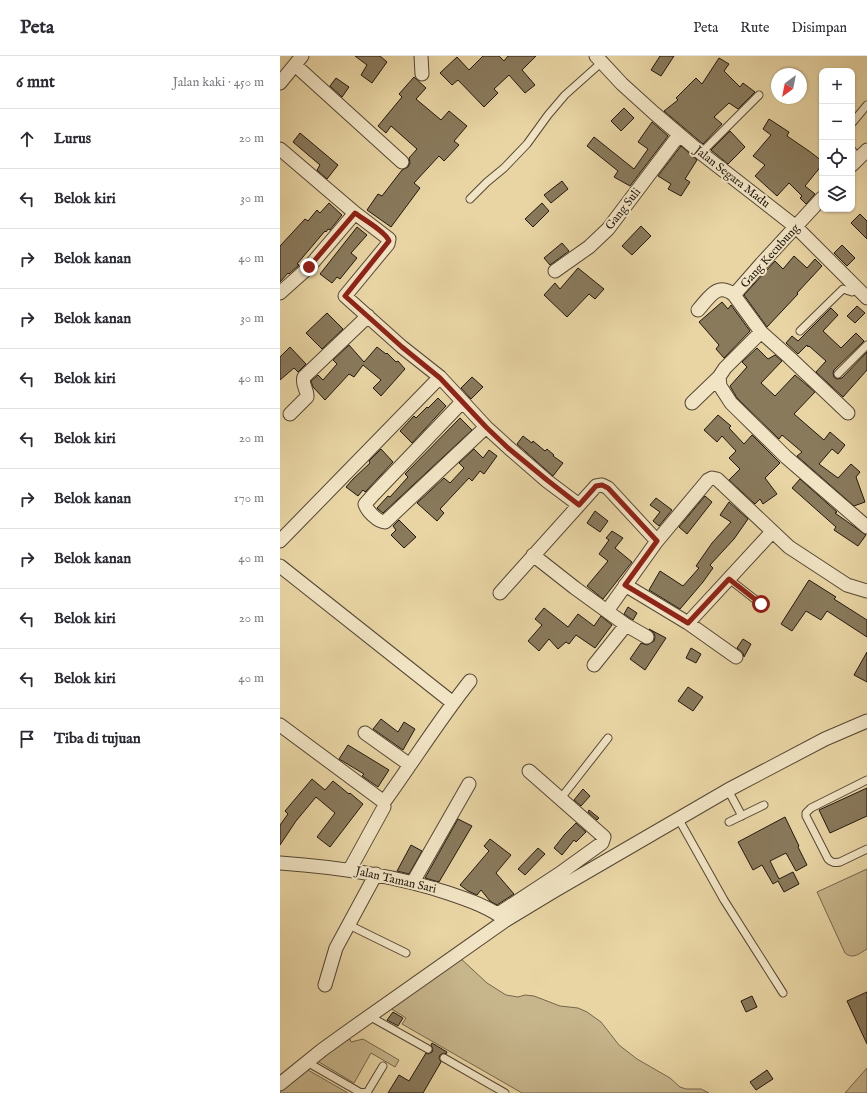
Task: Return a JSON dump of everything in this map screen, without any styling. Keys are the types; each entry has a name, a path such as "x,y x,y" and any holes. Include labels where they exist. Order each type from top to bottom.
{"street":[{"path":"421,56 422,74"},
{"name":"Jalan Segara Madu","path":"598,58 636,98 679,135 796,227 867,298"},
{"path":"280,83 299,60 402,162"},
{"name":"Gang Suli","path":"555,271 589,247 608,228 679,135"},
{"path":"280,149 389,240 388,244 345,296 402,347 440,378 486,427 537,472 579,505"},
{"name":"Gang Kecubung","path":"734,295 819,201"},
{"path":"280,292 309,267 355,213"},
{"path":"698,310 718,290 726,290 734,295 761,332 848,412"},
{"path":"290,414 307,397 307,392 303,381 304,377 368,316"},
{"path":"692,403 719,378 725,368 761,332"},
{"path":"280,541 440,378"},
{"path":"719,378 720,386 732,403 786,457 867,527"},
{"path":"462,402 374,494 366,504 366,508 380,521 385,522 486,427"},
{"path":"607,611 657,541 708,480 712,478 717,479 772,532 790,547 847,585 867,591"},
{"path":"500,592 596,486 602,485 608,488 657,541"},
{"path":"688,623 772,532"},
{"path":"533,555 626,625 647,637"},
{"path":"280,566 453,703"},
{"path":"625,585 688,623 736,657"},
{"path":"594,665 626,625"},
{"path":"350,869 384,807 384,802 410,766 433,730 470,682"},
{"path":"502,917 728,790 825,739 867,721"},
{"path":"280,725 384,802"},
{"path":"365,733 410,766"},
{"path":"280,1084 307,1062 604,840 604,837 529,771"},
{"path":"413,882 469,784"},
{"name":"Jalan Taman Sari","path":"280,863 350,869 413,882 463,898 483,906 502,917"},
{"path":"325,985 336,948 376,874"}],"lane":[{"path":"470,199 504,168 527,144 548,115 598,58"},
{"path":"701,153 759,96"},
{"path":"855,119 867,105"},
{"path":"800,332 843,289 852,292 856,288"},
{"path":"838,374 867,345"},
{"path":"729,579 761,604"},
{"path":"561,798 608,738"},
{"path":"867,780 811,808 806,813 806,816 828,859 831,862 840,862 867,849"},
{"path":"728,790 742,816"},
{"path":"729,822 764,805"},
{"path":"678,818 724,900 783,993"},
{"path":"349,925 406,953"},
{"path":"369,1016 428,1049"},
{"path":"444,1058 505,1093"},
{"path":"307,1062 361,1093 368,1091 383,1066"}],"shaded area":[{"path":"867,869 867,949 854,956 851,956 845,953 817,892"},
{"path":"459,957 487,983 506,995 518,997 525,995 534,996 560,1006 578,1008 587,1012 601,1022 619,1045 637,1059 670,1078 680,1087 686,1089 701,1089 709,1093 522,1093 402,1024 406,1018 390,1008"},
{"path":"350,1039 351,1042 363,1039 399,1060 395,1067 371,1053 354,1083 318,1061 339,1044"},
{"path":"867,1068 867,1093 845,1093"},
{"path":"308,1070 348,1093 280,1093 280,1091"}],"building":[{"path":"355,56 380,56 387,62 372,83 361,75 367,65"},
{"path":"483,56 499,56 504,61 508,56 536,56 522,70 535,85 525,93 509,75 494,89 498,93 484,107 458,80 452,85 440,73 457,57 469,70"},
{"path":"660,56 674,56 661,76 651,70"},
{"path":"719,58 729,64 724,71 740,87 743,83 755,92 738,109 729,103 714,117 722,124 703,144 664,111 678,100 676,98 696,78 702,84"},
{"path":"414,77 426,88 416,99 441,120 449,111 467,126 454,141 459,145 444,161 439,156 414,183 420,188 391,227 367,210 378,194 382,196 402,170 408,167 410,163 409,158 417,149 391,126 386,133 378,126 402,97 399,94"},
{"path":"336,78 349,87 342,97 330,86"},
{"path":"624,108 634,118 621,131 611,121"},
{"path":"769,119 789,132 787,136 819,159 819,169 805,186 815,194 806,204 800,198 802,196 789,183 777,196 755,176 765,165 753,156 771,135 763,129"},
{"path":"652,122 668,136 630,186 614,177 618,171 587,146 594,137 634,169 648,149 638,142"},
{"path":"730,131 745,147 728,164 711,150"},
{"path":"300,133 338,165 327,179 317,170 320,165 293,142"},
{"path":"681,146 697,160 685,179 690,182 681,196 668,189 671,184 658,176"},
{"path":"562,181 568,189 551,203 544,195"},
{"path":"329,203 342,215 330,230 328,229 326,232 325,231 297,264 299,265 289,274 288,273 280,282 280,246 305,219 308,221 317,210 320,213"},
{"path":"542,203 549,211 533,227 525,219"},
{"path":"860,214 867,221 867,239 851,223"},
{"path":"641,226 651,236 632,255 622,246"},
{"path":"357,227 367,235 351,253 357,258 340,279 337,277 332,283 320,274"},
{"path":"562,243 569,251 550,265 544,258"},
{"path":"842,245 855,258 847,266 834,253"},
{"path":"794,256 807,268 815,259 822,266 767,327 744,295 775,261 783,269"},
{"path":"578,268 604,289 595,299 589,294 567,317 544,295 555,283 560,289"},
{"path":"722,302 728,309 731,305 750,331 724,358 716,349 719,345 699,322"},
{"path":"857,306 865,313 855,323 847,316"},
{"path":"831,308 838,315 823,331 841,348 856,333 864,341 834,370 834,377 837,379 842,378 867,352 867,370 843,397 816,372 826,361 807,345 798,354 786,343 792,336 798,341"},
{"path":"327,313 343,329 322,349 306,333"},
{"path":"349,345 364,362 377,347 386,354 387,353 396,362 398,361 405,369 381,396 373,388 381,380 363,365 354,377 349,374 325,400 313,387 311,381 318,375 323,380 337,364 333,360"},
{"path":"290,347 306,364 298,372 294,368 280,380 280,357"},
{"path":"757,348 768,359 775,355 782,361 761,383 775,396 795,375 815,392 794,414 824,440 830,432 845,445 838,454 832,449 819,464 838,478 851,464 860,472 856,477 865,502 854,506 797,456 802,452 782,435 779,439 737,398 730,386 747,367 742,362"},
{"path":"472,377 483,387 471,399 461,388"},
{"path":"438,398 446,406 412,443 400,431 414,416 416,418"},
{"path":"718,415 731,426 729,428 744,444 752,435 780,463 765,478 777,494 763,504 760,499 755,504 729,480 740,469 729,458 736,451 722,436 717,442 704,430"},
{"path":"460,418 472,430 383,513 379,510 377,508 388,496 390,497 408,477 405,474"},
{"path":"523,436 532,443 533,441 545,451 547,449 554,455 553,456 563,463 553,476 517,444"},
{"path":"381,449 393,462 365,492 363,490 358,496 346,487 370,463 369,461"},
{"path":"474,449 483,458 489,450 497,456 484,474 480,471 472,481 469,478 440,509 444,513 437,521 417,503 444,478 450,483 464,468 459,463"},
{"path":"800,479 837,512 835,513 866,535 858,546 834,530 836,527 792,488"},
{"path":"705,496 712,502 687,534 679,527"},
{"path":"656,498 672,510 659,526 653,521 660,512 650,505"},
{"path":"729,502 748,519 734,539 710,565 713,568 680,609 649,590 660,571 683,586 699,568 696,566 712,543 731,522 720,515"},
{"path":"595,511 608,521 600,532 587,523"},
{"path":"399,520 416,537 404,548 391,535 396,530 393,526"},
{"path":"612,531 623,538 615,548 632,562 603,599 587,586 608,561 599,554 609,540 606,538"},
{"path":"809,580 836,597 834,599 867,620 867,637 827,611 821,620 806,611 792,631 781,624"},
{"path":"628,607 637,613 633,620 624,614"},
{"path":"544,608 568,627 578,614 594,626 601,616 612,625 595,648 576,635 569,644 566,642 558,649 549,639 539,651 528,641 542,625 535,619"},
{"path":"649,629 666,638 645,670 630,659 641,643 647,645 654,641 654,633"},
{"path":"743,639 751,644 744,657 743,653 737,648"},
{"path":"691,648 701,654 696,663 686,658"},
{"path":"867,652 867,682 854,675"},
{"path":"688,687 703,697 693,711 678,701"},
{"path":"381,719 398,732 404,722 415,729 403,750 373,729"},
{"path":"348,745 389,770 378,787 362,776 364,774 339,759"},
{"path":"312,779 325,790 333,781 363,804 330,847 317,837 335,813 316,797 296,821 280,845 280,825 288,814 285,811"},
{"path":"867,788 867,816 830,833 819,810"},
{"path":"583,789 590,796 581,806 574,800"},
{"path":"589,810 599,818 597,820 588,812"},
{"path":"785,817 807,865 796,871 786,853 770,861 779,879 793,872 799,884 784,892 778,881 773,884 762,865 753,870 738,842"},
{"path":"458,819 472,826 439,882 425,878"},
{"path":"576,823 586,832 576,842 574,840 562,855 554,848"},
{"path":"490,839 511,855 496,873 514,894 497,905 490,901 481,890 477,895 460,885 489,851 484,846"},
{"path":"411,845 422,851 409,874 397,871"},
{"path":"538,848 545,854 525,875 518,869"},
{"path":"867,992 867,1044 847,1001"},
{"path":"752,996 757,1007 746,1012 741,1001"},
{"path":"393,1012 403,1018 398,1026 387,1020"},
{"path":"432,1043 447,1052 446,1054 444,1053 440,1055 439,1058 441,1062 423,1093 388,1093 399,1075 409,1081 426,1053 428,1054 432,1052"},
{"path":"767,1070 773,1079 756,1090 750,1082"}],"route":[{"path":"309,267 355,213 365,220 387,237 389,241 345,296 402,347 440,378 508,448 579,505 596,486 602,485 608,488 657,541 625,585 688,623 729,579 761,604"}]}
